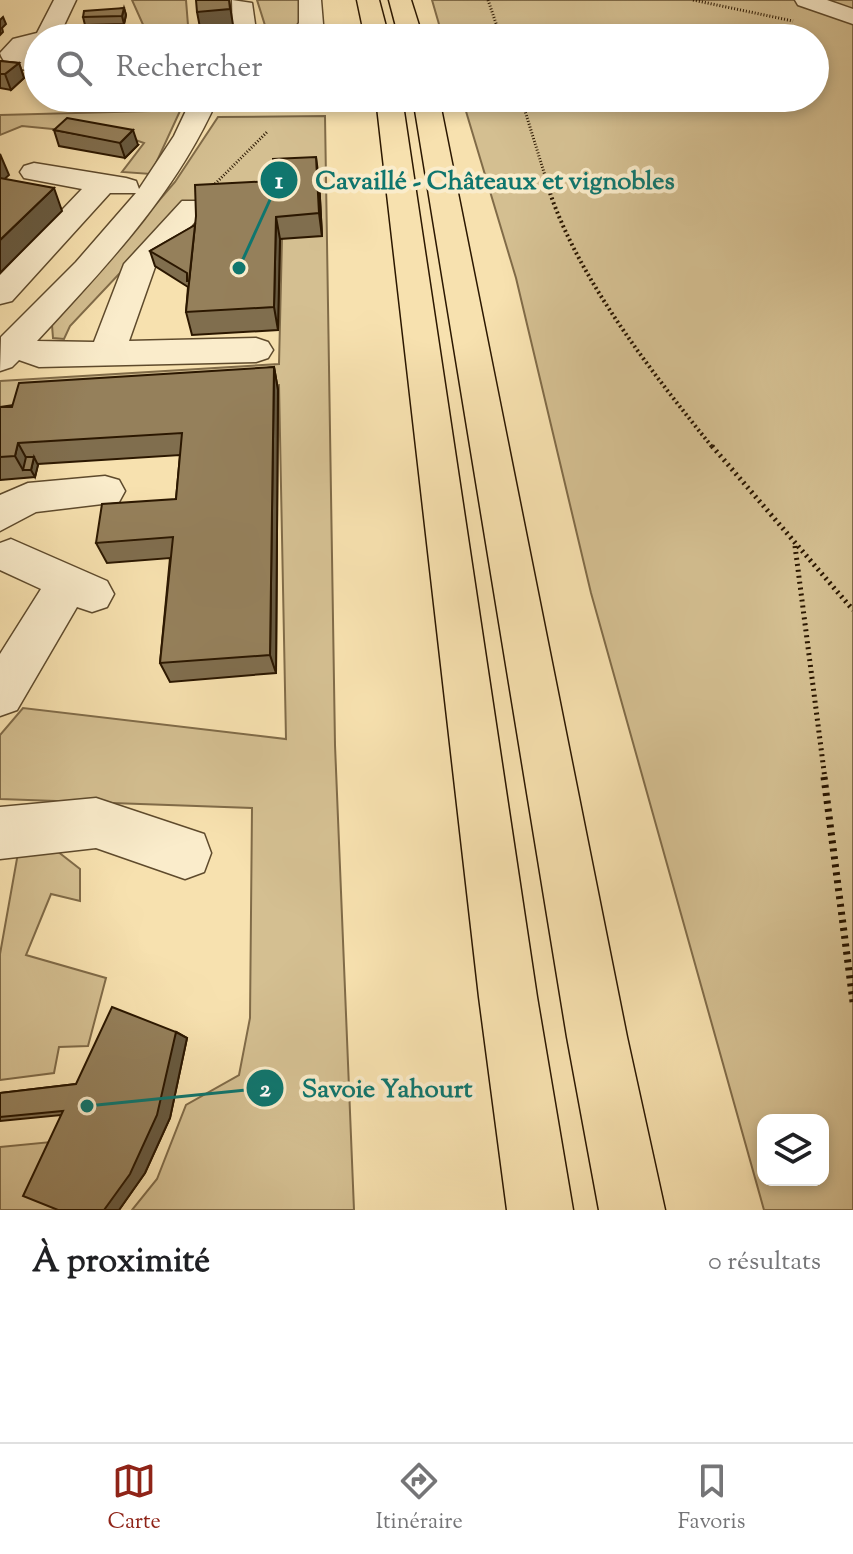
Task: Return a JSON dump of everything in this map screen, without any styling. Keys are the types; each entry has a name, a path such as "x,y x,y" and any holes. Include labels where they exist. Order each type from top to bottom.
{"highway":[{"path":"368,0 374,24"},
{"path":"400,0 407,24"},
{"path":"391,112 508,997 540,1210"},
{"path":"429,112 452,225 597,1037 632,1210"}],"street":[{"path":"53,24 65,0"},
{"path":"310,0 311,24"},
{"path":"806,0 853,17"},
{"path":"241,3 243,24"},
{"path":"24,44 6,54 16,61 24,62"},
{"path":"5,353 160,184 188,139 199,112"},
{"path":"34,172 102,185 160,184"},
{"path":"0,294 102,185"},
{"path":"107,354 140,264 193,207"},
{"path":"5,353 39,355 256,350"},
{"path":"0,695 80,588 3,538 28,498 105,491"},
{"path":"0,833 96,823 185,853"}],"path":[{"path":"488,0 496,24"},
{"path":"693,0 794,21"},
{"path":"526,112 564,228 640,350 758,505 853,610"},
{"path":"193,207 267,132"},
{"path":"795,546 853,1002"}],"shaded area":[{"path":"132,0 186,0 188,24 143,24"},
{"path":"257,0 299,0 300,24 265,24"},
{"path":"432,0 853,0 853,1210 764,1210 757,1186 829,1186 829,1114 757,1114 757,1185 591,593 516,278 466,112 829,112 829,24 439,24"},
{"path":"180,112 151,174 122,172 144,143 124,136 22,126 0,135 0,115"},
{"path":"325,116 335,745 354,1210 132,1210 157,1179 186,1105 239,1075 250,1018 252,808 0,799 0,735 23,708 286,739 279,385 27,401 0,429 0,381 279,364 283,197 185,204 70,326 64,339 53,338 52,325 175,182 218,117"},
{"path":"57,851 80,869 80,901 51,894 26,955 106,978 88,1046 59,1047 54,1073 0,1080 0,954 18,853"},
{"path":"51,1142 69,1210 0,1210 0,1147"}],"building":[{"path":"196,0 229,0 230,9 197,12"},
{"path":"124,8 122,16 83,17 84,11"},
{"path":"0,61 19,63 5,74 0,74"},
{"path":"67,118 133,130 120,143 54,130"},
{"path":"316,157 319,213 276,217 274,307 186,312 196,216 195,185 273,181 273,159"},
{"path":"0,178 54,188 0,240"},
{"path":"195,225 187,281 187,273 150,251"},
{"path":"274,367 270,655 160,663 173,537 96,543 102,504 176,499 182,433 18,443 15,456 0,457 0,407 12,407 19,383"},
{"path":"26,457 34,457 31,470 23,470"},
{"path":"112,1007 176,1032 157,1115 130,1174 104,1210 58,1210 23,1196 63,1111 0,1117 0,1093 76,1084"}],"place":[{"name":"Cavaillé - Châteaux et vignobles","path":"239,268"},
{"name":"Savoie Yahourt","path":"87,1106"}]}
